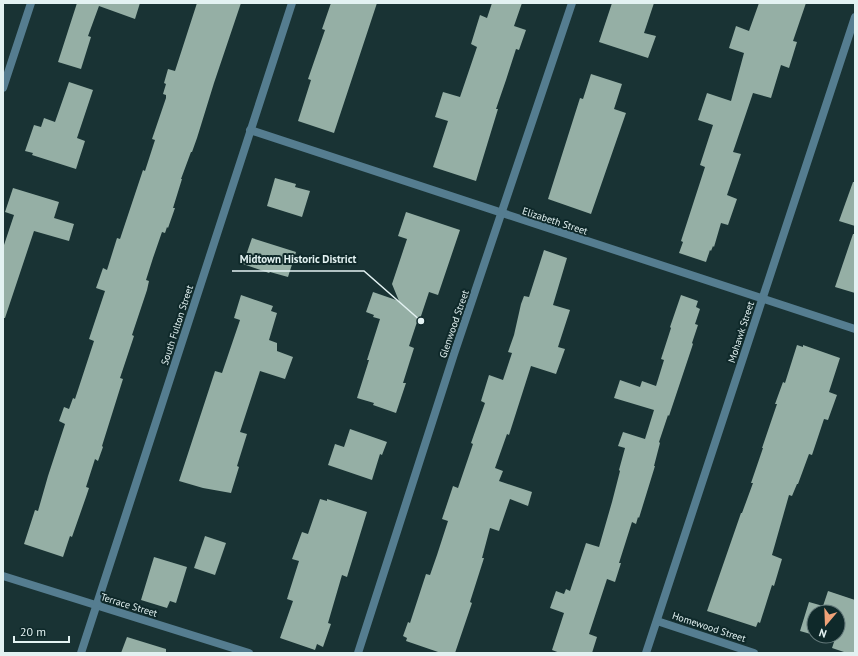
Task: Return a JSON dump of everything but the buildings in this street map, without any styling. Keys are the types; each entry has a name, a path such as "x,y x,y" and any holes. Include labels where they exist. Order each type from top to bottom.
{"street":[{"path":"3,88 31,3"},
{"name":"South Fulton Street","path":"81,653 292,3"},
{"name":"Glenwood Street","path":"358,653 454,354 572,3"},
{"name":"Mohawk Street","path":"646,653 855,17"},
{"name":"Elizabeth Street","path":"250,130 855,329"},
{"name":"Terrace Street","path":"3,576 249,653"},
{"name":"Homewood Street","path":"657,621 754,653"}],"place":[{"name":"Midtown Historic District","path":"421,321"}]}
